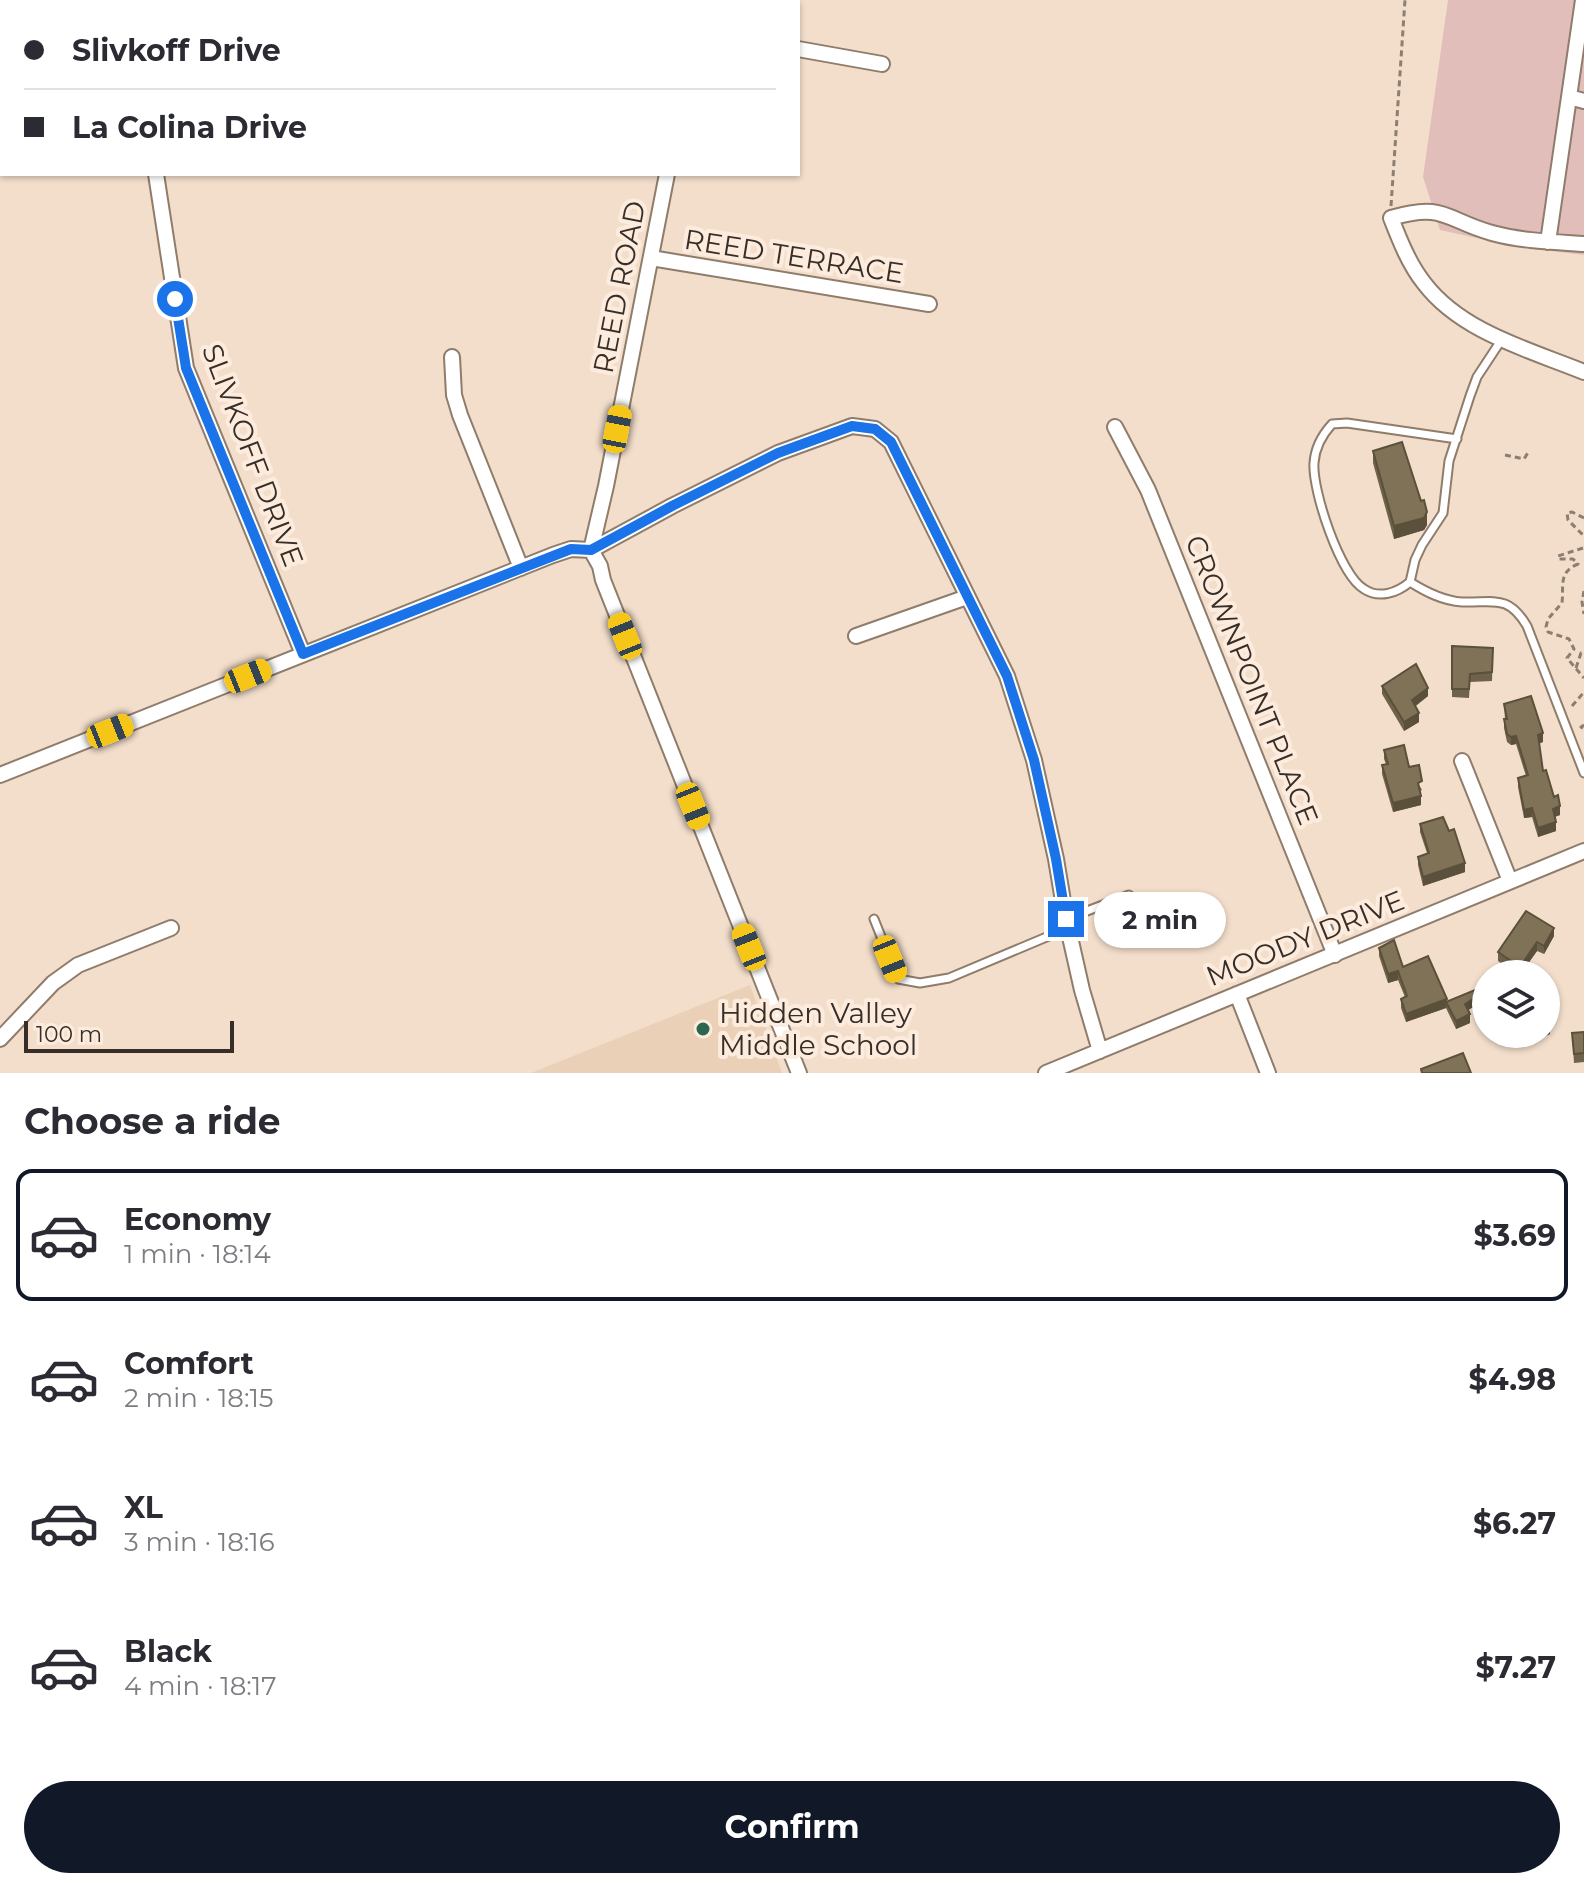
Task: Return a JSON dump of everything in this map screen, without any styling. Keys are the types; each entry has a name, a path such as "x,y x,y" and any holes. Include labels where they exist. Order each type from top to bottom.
{"street":[{"path":"1548,242 1583,0"},
{"path":"800,49 882,64"},
{"path":"1569,97 1584,101"},
{"name":"SLIVKOFF DRIVE","path":"156,176 186,368 303,654"},
{"name":"REED ROAD","path":"591,550 667,176"},
{"path":"1584,244 1491,233 1442,212 1421,211 1391,218 1412,264 1426,285 1473,324 1584,372"},
{"name":"REED TERRACE","path":"651,258 929,304"},
{"path":"452,357 454,395 460,415 521,568"},
{"path":"0,775 521,568 571,549 591,550 778,453 852,426 875,429 891,442 1007,676 1034,760 1067,924 1100,1051"},
{"name":"CROWNPOINT PLACE","path":"1115,427 1148,490 1335,955"},
{"path":"591,550 600,566 799,1073"},
{"path":"856,636 967,597"},
{"path":"1462,761 1510,881"},
{"name":"MOODY DRIVE","path":"1046,1073 1584,851"},
{"path":"0,1039 53,983 78,965 171,928"},
{"path":"1237,994 1268,1073"}],"lane":[{"path":"1457,439 1347,423 1332,424 1318,444 1313,467 1315,483 1332,536 1347,569 1362,588 1376,594 1387,594 1410,582 1415,560 1443,513 1449,461 1457,439 1477,377 1503,338"},
{"path":"1410,582 1430,594 1447,599 1461,602 1488,600 1506,604 1518,611 1527,626 1584,773"},
{"path":"874,919 898,979 920,983 949,978 1129,895"}],"path":[{"path":"1391,218 1405,0"},
{"path":"1505,455 1524,459 1529,451"},
{"path":"1584,518 1567,513 1568,520 1584,536"},
{"path":"1584,549 1558,556 1559,559 1573,559 1578,564 1565,573 1561,582 1562,603 1548,619 1546,627 1548,632 1569,639 1574,649 1567,658 1584,678"},
{"path":"1584,591 1584,614"},
{"path":"1576,668 1581,653 1584,654"},
{"path":"1572,706 1584,692"}],"shaded area":[{"path":"1448,0 1584,0 1584,255 1518,247 1440,230 1423,177"},
{"name":"Hidden Valley Middle School","path":"750,985 782,1073 531,1073"}],"building":[{"path":"1402,442 1427,512 1424,518 1394,526 1373,451"},
{"path":"1452,646 1493,648 1492,672 1470,674 1469,689 1452,689"},
{"path":"1416,664 1428,688 1412,700 1419,713 1404,722 1382,686"},
{"path":"1531,696 1543,733 1538,735 1543,771 1546,770 1560,806 1553,809 1556,822 1538,828 1532,808 1524,810 1518,778 1528,775 1516,736 1507,734 1504,719 1507,719 1504,704"},
{"path":"1404,745 1409,767 1419,765 1421,796 1393,803 1382,765 1388,764 1384,750"},
{"path":"1443,817 1449,831 1454,829 1465,863 1423,877 1418,857 1429,853 1420,824"},
{"path":"1526,911 1554,928 1544,946 1537,942 1525,960 1510,960 1498,952"},
{"path":"1394,940 1403,967 1428,956 1447,999 1406,1014 1401,999 1407,996 1398,971 1388,974 1379,948"},
{"path":"1472,991 1472,1000 1465,1004 1470,1014 1456,1021 1446,1002"},
{"path":"1584,1032 1584,1053 1574,1054 1572,1033"},
{"path":"1463,1053 1471,1073 1422,1073 1421,1069"}],"place":[{"name":"Hidden Valley Middle School","path":"703,1029"}],"route":[{"path":"175,299 186,368 303,654 571,549 591,550 778,453 852,426 875,429 891,442 1007,676 1034,760 1066,919"}]}
